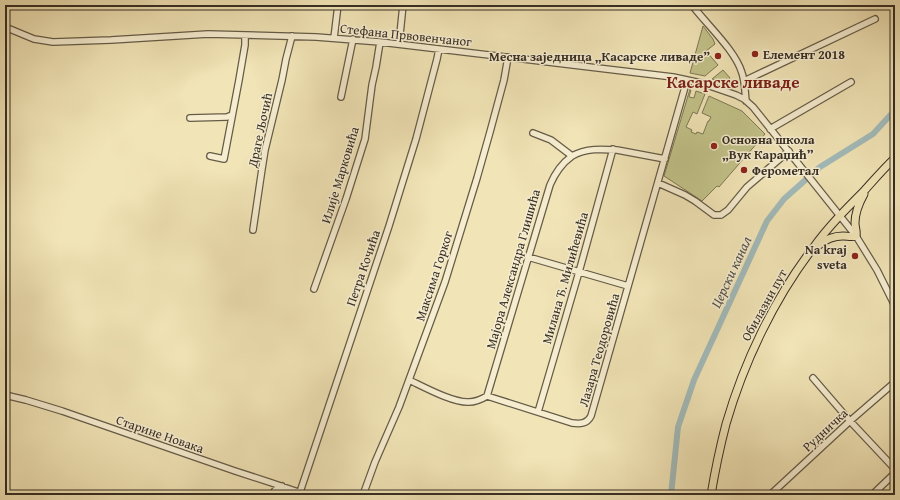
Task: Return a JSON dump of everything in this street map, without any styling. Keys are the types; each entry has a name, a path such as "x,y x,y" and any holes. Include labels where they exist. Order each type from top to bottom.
{"main road":[{"name":"Обилазни пут","path":"711,495 724,432 735,395 761,333 795,274 812,249 839,216 895,158"},
{"path":"812,249 817,247 824,240 830,238 839,236 856,236 857,233 855,224 857,207 864,195 865,190"}],"street":[{"path":"334,38 338,5"},
{"path":"399,44 403,5"},
{"path":"692,5 733,55 740,67 743,74 746,101"},
{"path":"744,81 875,19"},
{"name":"Стефана Првовенчаног","path":"5,27 34,39 53,42 208,34 353,39 659,75 701,83 736,95 744,99 753,107 856,236 877,270 895,306"},
{"path":"210,156 224,158 243,58 245,35"},
{"name":"Драге Љочић","path":"253,230 265,150 292,36"},
{"path":"341,97 353,39"},
{"name":"Илије Марковића","path":"314,288 346,199 365,139 372,85 380,42"},
{"name":"Петра Кочића","path":"303,494 405,177 439,49"},
{"name":"Максима Горког","path":"363,495 375,462 399,407 445,282 473,192 504,80 508,57"},
{"name":"Лазара Теодоровића","path":"487,396 572,422 583,423 589,420 687,80"},
{"path":"770,128 851,82"},
{"path":"190,118 227,117 232,115"},
{"path":"533,133 551,140 572,156 586,150 613,149 665,159"},
{"name":"Милана Ђ. Милићевића","path":"538,412 613,149"},
{"path":"658,183 695,201 714,214 721,215 728,210 751,184 788,151"},
{"name":"Мајора Александра Глишића","path":"487,396 550,185 556,171 572,156"},
{"path":"528,257 628,286"},
{"path":"813,378 850,421 895,469"},
{"path":"409,380 446,397 464,402 475,401 487,396"},
{"name":"Рудничка","path":"770,495 850,421 895,382"},
{"name":"Старине Новака","path":"5,395 62,411 303,494"},
{"path":"872,495 895,474"},
{"path":"272,495 282,486"}],"green space":[{"path":"703,26 715,44 706,51 718,65 705,76 690,73"},
{"path":"723,70 730,78 726,84 712,79"},
{"name":"Основна школа „Вук Караџић”","path":"690,89 689,97 694,98 696,91 705,94 697,114 693,112 686,127 692,130 691,132 703,134 711,117 702,113 709,96 742,111 765,134 719,187 717,186 702,201 664,176"}],"waterway":[{"name":"Церски канал","path":"671,495 678,427 694,380 767,221 784,199 820,167 873,134 895,110"}],"place":[{"name":"Елемент 2018","path":"755,54"},
{"name":"Месна заједница „Касарске ливаде”","path":"718,56"},
{"name":"Основна школа „Вук Караџић”","path":"714,146"},
{"name":"Ферометал","path":"744,170"},
{"name":"Na kraj sveta","path":"855,256"}],"district":[{"name":"Касарске ливаде","path":"733,81"}]}
